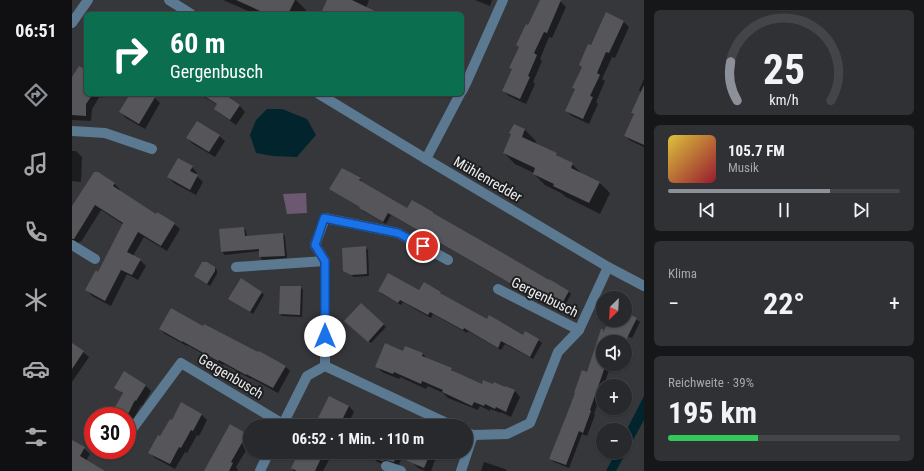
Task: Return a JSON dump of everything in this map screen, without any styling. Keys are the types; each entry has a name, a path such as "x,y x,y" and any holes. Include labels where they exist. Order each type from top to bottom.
{"street":[{"path":"72,23 88,0"},
{"path":"169,0 188,12"},
{"path":"464,87 503,0"},
{"name":"Mühlenredder","path":"322,96 608,267 644,286"},
{"path":"426,159 459,96"},
{"path":"72,131 105,133 152,149"},
{"path":"438,419 325,366 325,261 315,245 324,218 398,233 448,260"},
{"path":"72,244 95,259"},
{"path":"236,266 325,261"},
{"name":"Gergenbusch","path":"473,434 507,434 530,423 558,352 579,330 608,267"},
{"name":"Gergenbusch","path":"498,290 579,330"},
{"name":"Gergenbusch","path":"136,424 181,363 272,419"},
{"name":"Gergenbusch","path":"285,419 307,376 325,366"},
{"path":"260,471 266,459"},
{"name":"Gergenbusch","path":"461,471 464,459"},
{"path":"386,466 401,471"}],"shaded area":[{"path":"306,193 307,213 287,214 283,194"}],"water":[{"path":"267,109 282,109 307,119 316,135 297,157 273,156 256,153 250,135 256,120"},
{"path":"644,396 644,420 632,442 632,423 630,423"},
{"path":"612,459 623,459 616,471 606,471"}],"building":[{"path":"236,0 295,0 289,12 263,12"},
{"path":"327,0 352,0 377,12 324,12 322,11"},
{"path":"540,0 561,0 547,33 544,32 534,53 537,55 528,76 530,77 520,99 502,91 512,69 509,68 519,47 516,45"},
{"path":"606,12 624,21 609,53 606,52 597,73 600,75 590,96 593,97 583,119 565,111 575,89 572,88 582,67 579,65 588,44 591,45"},
{"path":"79,66 84,69 84,96 92,96 86,104 86,116 72,115 72,77"},
{"path":"644,85 644,145 624,136 634,114 631,113"},
{"path":"129,96 156,96 139,124 119,112"},
{"path":"204,96 227,96 240,105 230,120 214,109 217,104"},
{"path":"197,121 220,135 209,152 186,138"},
{"path":"514,124 525,129 522,137 557,153 556,155 573,163 571,168 600,182 589,203 553,186 554,184 533,174 535,168 503,153 511,134 509,133"},
{"path":"178,158 193,166 190,171 198,175 190,190 167,177"},
{"path":"342,168 361,178 359,180 407,208 412,200 569,291 558,311 388,213 383,222 329,189"},
{"path":"94,172 98,172 115,183 113,186 156,214 157,212 175,223 161,246 138,232 127,252 141,259 132,275 121,270 105,301 85,290 96,270 98,272 123,223 95,205 74,239 72,239 72,206"},
{"path":"244,227 245,236 283,233 285,256 259,257 259,249 221,252 219,229"},
{"path":"366,246 367,274 351,275 343,271 342,248"},
{"path":"202,262 207,262 215,267 215,271 207,284 194,276"},
{"path":"388,273 419,290 424,282 441,292 440,293 487,319 489,315 523,335 525,331 539,339 530,357 501,341 498,348 464,328 463,330 430,312 428,315 400,300 398,303 378,291"},
{"path":"241,278 262,292 250,312 228,299"},
{"path":"280,286 301,286 300,315 279,314"},
{"path":"361,303 384,324 368,342 344,321"},
{"path":"171,308 203,326 204,324 286,366 273,388 219,360 218,361 159,329"},
{"path":"632,316 637,318 628,335 599,335 601,329 603,329 603,333 606,327 632,327"},
{"path":"72,343 84,351 72,369"},
{"path":"385,343 403,351 405,346 423,353 422,356 452,368 451,370 482,384 483,380 493,384 494,382 515,390 506,412 496,407 495,409 485,404 484,406 474,402 472,406 442,392 443,390 422,381 421,384 394,372 393,374 375,367"},
{"path":"596,344 596,371 604,371 601,379 596,379 596,393 590,410 591,411 583,433 579,431 566,465 549,459 575,393 582,370 587,372"},
{"path":"124,371 146,385 132,407 115,407 123,393 114,388"},
{"path":"329,396 349,406 342,419 318,419"},
{"path":"181,402 202,414 193,431 191,430 181,448 179,447 170,464 148,453 158,435 160,436 170,419 172,420"},
{"path":"230,424 243,432 243,441 231,462 233,463 229,471 204,471"},
{"path":"72,440 84,446 80,456 105,471 72,471"},
{"path":"296,459 321,459 315,471 297,471 291,468"},
{"path":"377,459 395,459 394,462 385,460 382,461"},
{"path":"403,459 428,459 424,468"}],"route":[{"path":"325,336 325,261 315,245 324,218 398,233 423,246"}]}
